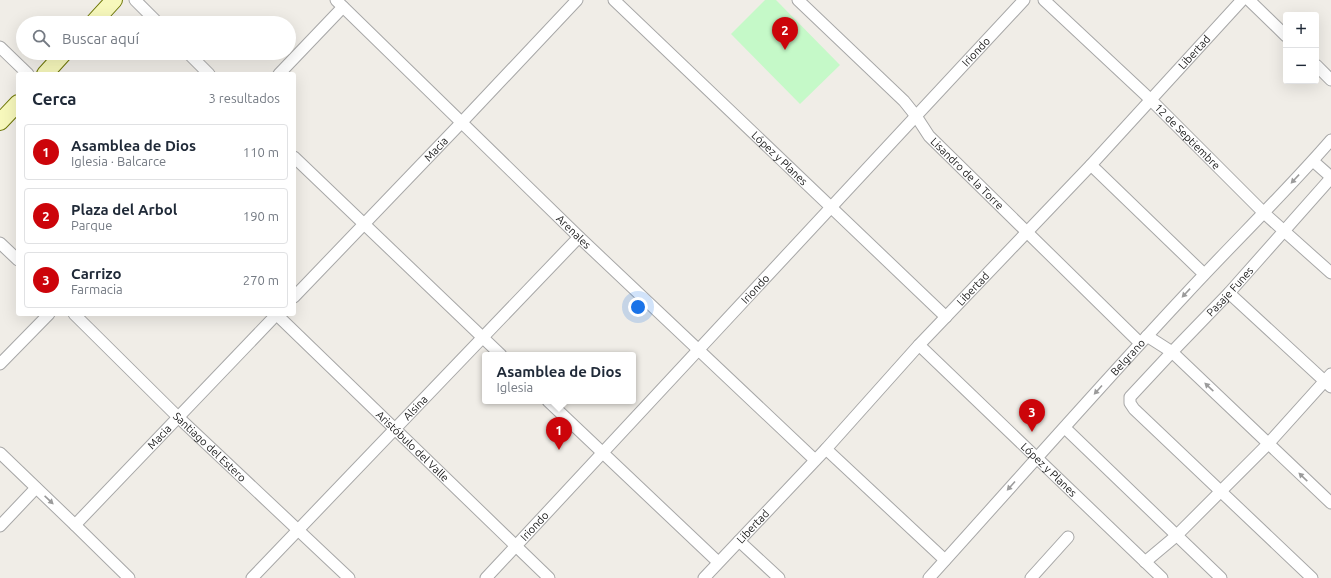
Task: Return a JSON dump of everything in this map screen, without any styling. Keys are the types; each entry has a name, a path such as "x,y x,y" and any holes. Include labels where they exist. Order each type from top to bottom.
{"street":[{"path":"99,16 114,0"},
{"path":"135,0 151,16"},
{"name":"Macia","path":"296,295 577,0"},
{"name":"López y Planes","path":"614,0 832,206 946,317"},
{"name":"Lisandro de la Torre","path":"798,0 904,101 929,136 1028,233 1143,339 1172,352 1331,504"},
{"name":"Iriondo","path":"486,578 1024,0"},
{"name":"12 de Septiembre","path":"1044,0 1151,100 1264,212 1331,273"},
{"name":"Libertad","path":"704,578 826,449 919,345 1028,233 1242,0"},
{"path":"1249,0 1283,33"},
{"path":"296,54 339,3"},
{"name":"Arenales","path":"339,3 461,123 814,460"},
{"path":"0,46 26,72"},
{"path":"47,72 58,60"},
{"path":"195,60 207,72"},
{"path":"281,72 291,60"},
{"path":"1319,68 1331,80"},
{"path":"0,122 16,105"},
{"name":"Belgrano","path":"929,578 1037,457 1065,428 1143,339 1331,140"},
{"path":"296,159 498,352"},
{"path":"1313,160 1331,177"},
{"path":"1091,165 1204,274"},
{"name":"Pasaje Funes","path":"1221,491 1134,409 1130,402 1130,397 1229,293 1331,177"},
{"name":"Alsina","path":"252,578 395,430 482,337 580,237"},
{"path":"0,243 16,258"},
{"path":"1145,562 1176,536 1329,381 1229,293"},
{"path":"0,364 47,316"},
{"name":"Santiago del Estero","path":"76,316 178,417 349,578"},
{"name":"Macia","path":"75,525 275,316"},
{"name":"Aristóbulo del Valle","path":"279,316 549,578"},
{"name":"López y Planes","path":"919,345 1162,578"},
{"path":"551,404 718,562"},
{"path":"1065,428 1220,578"},
{"path":"826,449 945,560"},
{"path":"0,454 129,578"},
{"path":"0,526 36,488"},
{"path":"1221,491 1312,578"},
{"path":"1031,578 1068,537"},
{"path":"740,541 779,578"}],"green space":[{"path":"765,0 776,0 840,65 800,104 731,34"}],"place":[{"name":"Plaza del Arbol","path":"785,50"},
{"name":"Carrizo","path":"1032,432"},
{"name":"Asamblea de Dios","path":"559,450"}]}
